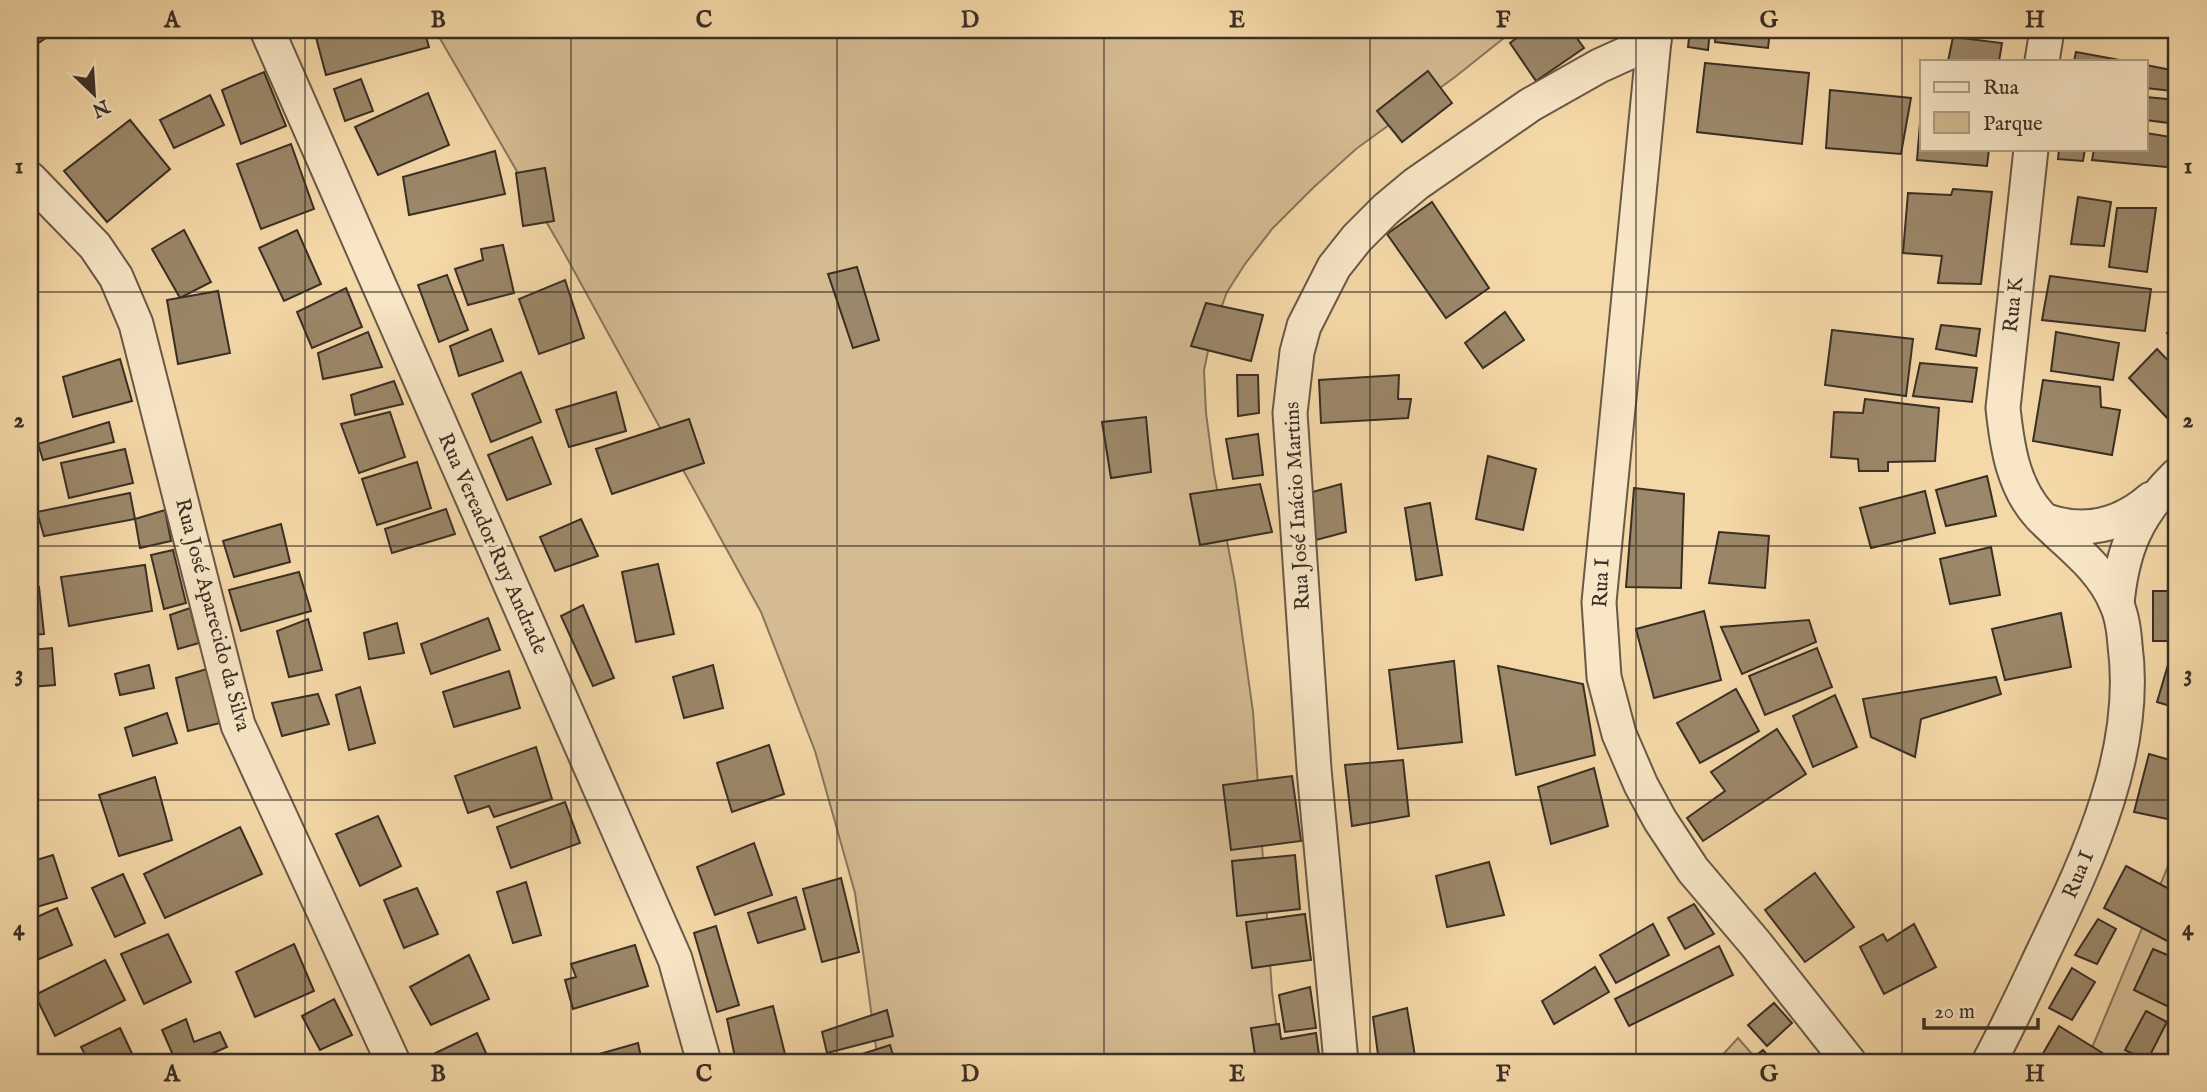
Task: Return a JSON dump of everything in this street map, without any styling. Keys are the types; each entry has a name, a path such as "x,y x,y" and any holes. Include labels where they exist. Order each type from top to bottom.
{"street":[{"name":"Rua Vereador Ruy Andrade","path":"267,30 674,959 704,1062"},
{"path":"2042,60 2047,30"},
{"name":"Rua José Inácio Martins","path":"1341,1062 1314,769 1290,413 1297,352 1304,326 1334,267 1367,228 1416,184 1530,105 1654,35"},
{"name":"Rua I","path":"1654,35 1599,601 1604,677 1619,734 1660,820 1693,870 1849,1062"},
{"name":"Rua K","path":"2011,461 2003,408 2031,150"},
{"name":"Rua José Aparecido da Silva","path":"30,179 94,246 116,277 136,324 238,725 393,1062"},
{"name":"Rua I","path":"1989,1062 2077,882 2114,774 2127,700 2127,661 2117,604 2085,558 2028,499 2011,461"},
{"path":"2047,521 2074,528 2106,525 2140,509 2169,483"},
{"path":"2117,604 2121,569 2130,539 2169,483"}],"green space":[{"path":"435,30 1514,30 1356,149 1272,229 1227,292 1212,333 1204,370 1206,413 1214,473 1235,583 1253,712 1272,991 1281,1062 878,1062 855,893 815,751 761,612 562,249"},
{"path":"2177,844 2177,1062 2086,1062 2174,852"},
{"path":"1738,1038 1759,1062 1716,1062"}],"shaded area":[{"path":"2169,30 2177,30 2177,70 2168,54"}],"building":[{"path":"30,30 41,30 47,37 30,49"},
{"path":"314,30 424,30 429,47 326,75"},
{"path":"1527,30 1571,30 1584,48 1536,81 1510,43"},
{"path":"1690,30 1710,30 1708,50 1688,47"},
{"path":"1716,30 1770,30 1768,48 1715,42"},
{"path":"1953,37 2002,43 1999,60 1948,60"},
{"path":"2076,52 2120,60 2074,60"},
{"path":"1705,63 1809,73 1802,144 1697,132"},
{"path":"2148,65 2176,71 2172,91 2148,88"},
{"path":"1428,71 1452,103 1402,142 1377,111"},
{"path":"264,72 286,126 241,144 222,90"},
{"path":"361,79 373,111 345,121 334,89"},
{"path":"1830,90 1911,98 1901,154 1826,148"},
{"path":"428,93 449,145 378,175 355,127"},
{"path":"210,95 224,125 174,148 160,120"},
{"path":"2148,97 2177,100 2177,124 2148,120"},
{"path":"130,120 170,169 107,222 64,171"},
{"path":"1920,123 1920,150 1989,150 1987,166 1917,160"},
{"path":"2148,133 2177,138 2177,168 2092,160 2094,150 2148,150"},
{"path":"291,144 314,209 261,229 237,164"},
{"path":"2059,150 2085,150 2083,161 2058,159"},
{"path":"495,151 505,194 409,215 403,177"},
{"path":"545,168 554,221 523,226 516,173"},
{"path":"1953,189 1992,192 1981,284 1938,283 1942,256 1903,253 1908,193 1951,195"},
{"path":"2078,197 2111,202 2104,246 2071,244"},
{"path":"1432,202 1489,288 1446,318 1387,234"},
{"path":"2117,208 2156,208 2147,272 2109,267"},
{"path":"184,230 211,282 180,298 152,249"},
{"path":"297,230 321,284 284,301 259,248"},
{"path":"503,245 514,293 468,305 455,269 483,260 481,249"},
{"path":"857,267 879,340 853,348 828,274"},
{"path":"447,275 468,330 439,342 418,285"},
{"path":"2050,276 2151,289 2145,331 2042,320"},
{"path":"565,280 584,338 539,354 519,299"},
{"path":"346,288 362,327 312,348 297,312"},
{"path":"218,291 230,353 178,364 167,300"},
{"path":"1206,303 1263,315 1251,361 1191,346"},
{"path":"1505,312 1524,340 1483,368 1465,343"},
{"path":"1941,325 1980,329 1976,356 1936,349"},
{"path":"2177,326 2177,349 2167,333"},
{"path":"491,329 503,361 459,376 450,346"},
{"path":"1832,330 1913,339 1906,396 1825,385"},
{"path":"368,332 382,367 323,379 318,353"},
{"path":"2056,332 2119,343 2113,380 2051,371"},
{"path":"2157,349 2177,370 2177,416 2171,422 2129,378"},
{"path":"120,359 132,401 73,417 63,377"},
{"path":"1920,363 1977,368 1972,402 1913,396"},
{"path":"521,372 541,422 491,442 472,394"},
{"path":"1237,375 1258,375 1259,413 1238,416"},
{"path":"1399,375 1398,399 1411,399 1408,418 1321,423 1319,380"},
{"path":"2043,380 2100,387 2101,407 2120,410 2112,455 2033,441"},
{"path":"394,381 403,404 355,415 351,395"},
{"path":"616,392 626,431 569,447 556,410"},
{"path":"1865,399 1939,408 1935,461 1888,462 1888,471 1859,471 1858,459 1831,457 1834,412 1863,413"},
{"path":"390,412 405,457 359,473 341,424"},
{"path":"1146,417 1151,472 1111,478 1102,422"},
{"path":"689,419 704,463 612,494 596,449"},
{"path":"109,422 114,442 43,460 38,444"},
{"path":"1258,434 1263,475 1233,479 1226,439"},
{"path":"532,437 551,484 507,500 488,455"},
{"path":"125,449 133,483 69,498 61,463"},
{"path":"1488,456 1536,469 1523,530 1476,519"},
{"path":"417,462 431,508 377,525 362,479"},
{"path":"1987,476 1996,516 1946,526 1936,490"},
{"path":"1260,484 1272,532 1200,545 1190,494"},
{"path":"1341,484 1346,532 1316,540 1309,493"},
{"path":"1634,488 1684,494 1681,588 1626,587"},
{"path":"1925,491 1935,533 1871,548 1860,508"},
{"path":"130,493 135,519 44,536 37,512"},
{"path":"1430,503 1442,575 1416,580 1405,508"},
{"path":"446,509 455,534 392,553 385,529"},
{"path":"165,510 171,541 140,548 135,519"},
{"path":"581,519 598,556 555,571 540,537"},
{"path":"281,524 290,562 234,577 223,541"},
{"path":"1719,532 1769,536 1765,588 1709,583"},
{"path":"30,539 35,578 30,579"},
{"path":"1991,547 2000,595 1950,604 1940,559"},
{"path":"173,550 186,603 164,609 151,555"},
{"path":"658,564 674,634 636,642 622,572"},
{"path":"145,565 152,611 69,626 61,577"},
{"path":"299,572 311,611 241,631 229,590"},
{"path":"39,587 44,634 30,635 30,588"},
{"path":"2153,591 2177,591 2177,641 2153,641"},
{"path":"583,605 614,678 593,686 561,616"},
{"path":"190,608 199,643 178,649 170,615"},
{"path":"1704,611 1721,680 1654,698 1636,629"},
{"path":"2061,613 2071,667 2005,680 1992,629"},
{"path":"488,618 500,650 431,674 421,644"},
{"path":"308,619 322,670 289,677 277,631"},
{"path":"1809,620 1816,642 1742,674 1721,627"},
{"path":"397,623 404,653 369,659 364,633"},
{"path":"52,648 55,685 30,687 30,650"},
{"path":"1817,648 1832,687 1765,715 1749,676"},
{"path":"2173,648 2177,649 2177,708 2157,702"},
{"path":"1454,661 1462,742 1398,749 1389,670"},
{"path":"149,665 154,688 120,695 115,674"},
{"path":"713,665 723,708 684,718 673,677"},
{"path":"1498,666 1583,684 1595,755 1516,775"},
{"path":"207,669 220,723 188,731 176,678"},
{"path":"509,671 520,708 454,727 443,692"},
{"path":"1996,677 2001,694 1921,719 1915,757 1871,737 1863,699"},
{"path":"360,687 375,743 349,750 336,695"},
{"path":"1736,689 1759,731 1700,763 1677,723"},
{"path":"318,694 329,724 282,736 272,703"},
{"path":"1835,695 1857,747 1813,767 1793,716"},
{"path":"167,713 177,743 133,756 125,728"},
{"path":"1777,729 1806,774 1703,841 1687,818 1725,791 1711,772"},
{"path":"769,745 784,794 732,812 717,763"},
{"path":"536,747 552,799 494,817 489,806 468,813 455,776"},
{"path":"2149,754 2177,762 2177,821 2134,812"},
{"path":"1403,760 1409,816 1352,826 1345,765"},
{"path":"1594,768 1608,826 1551,844 1538,787"},
{"path":"1292,776 1301,841 1231,850 1223,785"},
{"path":"155,777 172,840 119,856 99,795"},
{"path":"565,802 580,843 511,868 497,827"},
{"path":"378,816 401,866 360,886 336,834"},
{"path":"240,827 262,874 165,918 144,874"},
{"path":"754,843 772,895 715,915 697,867"},
{"path":"53,855 67,898 30,909 30,862"},
{"path":"1295,855 1300,909 1237,916 1232,861"},
{"path":"1489,862 1504,915 1447,927 1436,876"},
{"path":"2126,866 2177,893 2177,946 2104,908"},
{"path":"1815,873 1854,927 1805,962 1765,910"},
{"path":"123,874 145,923 115,937 92,888"},
{"path":"841,878 859,952 822,962 803,889"},
{"path":"526,882 541,935 513,943 497,892"},
{"path":"417,888 438,934 404,948 384,900"},
{"path":"796,897 805,929 758,943 748,913"},
{"path":"1694,904 1714,934 1685,949 1668,918"},
{"path":"57,908 72,945 30,963 30,920"},
{"path":"1305,914 1311,960 1252,968 1246,922"},
{"path":"2098,919 2116,929 2097,964 2075,955"},
{"path":"1653,924 1669,955 1616,983 1600,955"},
{"path":"1914,924 1936,967 1884,994 1860,947 1883,934 1887,941"},
{"path":"716,926 739,1005 717,1012 694,933"},
{"path":"168,934 191,982 144,1004 121,954"},
{"path":"294,944 314,991 255,1017 236,972"},
{"path":"635,945 648,986 573,1009 565,980 576,977 571,964"},
{"path":"1719,946 1733,975 1629,1026 1615,999"},
{"path":"2153,949 2177,959 2177,1011 2134,990"},
{"path":"469,955 489,999 431,1025 410,987"},
{"path":"105,960 125,1000 55,1036 35,995"},
{"path":"1595,967 1609,992 1554,1024 1542,1001"},
{"path":"2072,968 2095,982 2072,1020 2049,1008"},
{"path":"1310,987 1316,1028 1285,1032 1279,995"},
{"path":"334,999 352,1035 320,1050 302,1016"},
{"path":"1774,1003 1792,1023 1767,1046 1748,1025"},
{"path":"773,1006 787,1062 736,1062 727,1019"},
{"path":"1407,1008 1416,1062 1379,1062 1373,1017"},
{"path":"887,1010 893,1036 827,1053 822,1032"},
{"path":"2146,1011 2167,1022 2147,1061 2125,1050"},
{"path":"186,1019 194,1042 220,1032 227,1047 193,1062 176,1062 162,1030"},
{"path":"1279,1024 1281,1039 1316,1033 1320,1062 1256,1062 1251,1028"},
{"path":"2059,1026 2109,1057 2106,1062 2038,1062"},
{"path":"120,1028 136,1062 89,1062 81,1047"},
{"path":"477,1033 490,1062 427,1062 425,1058"},
{"path":"30,1041 40,1062 30,1062"},
{"path":"638,1043 642,1062 571,1062"},
{"path":"890,1045 895,1062 861,1062 859,1055"},
{"path":"1763,1050 1773,1062 1748,1062"}]}
